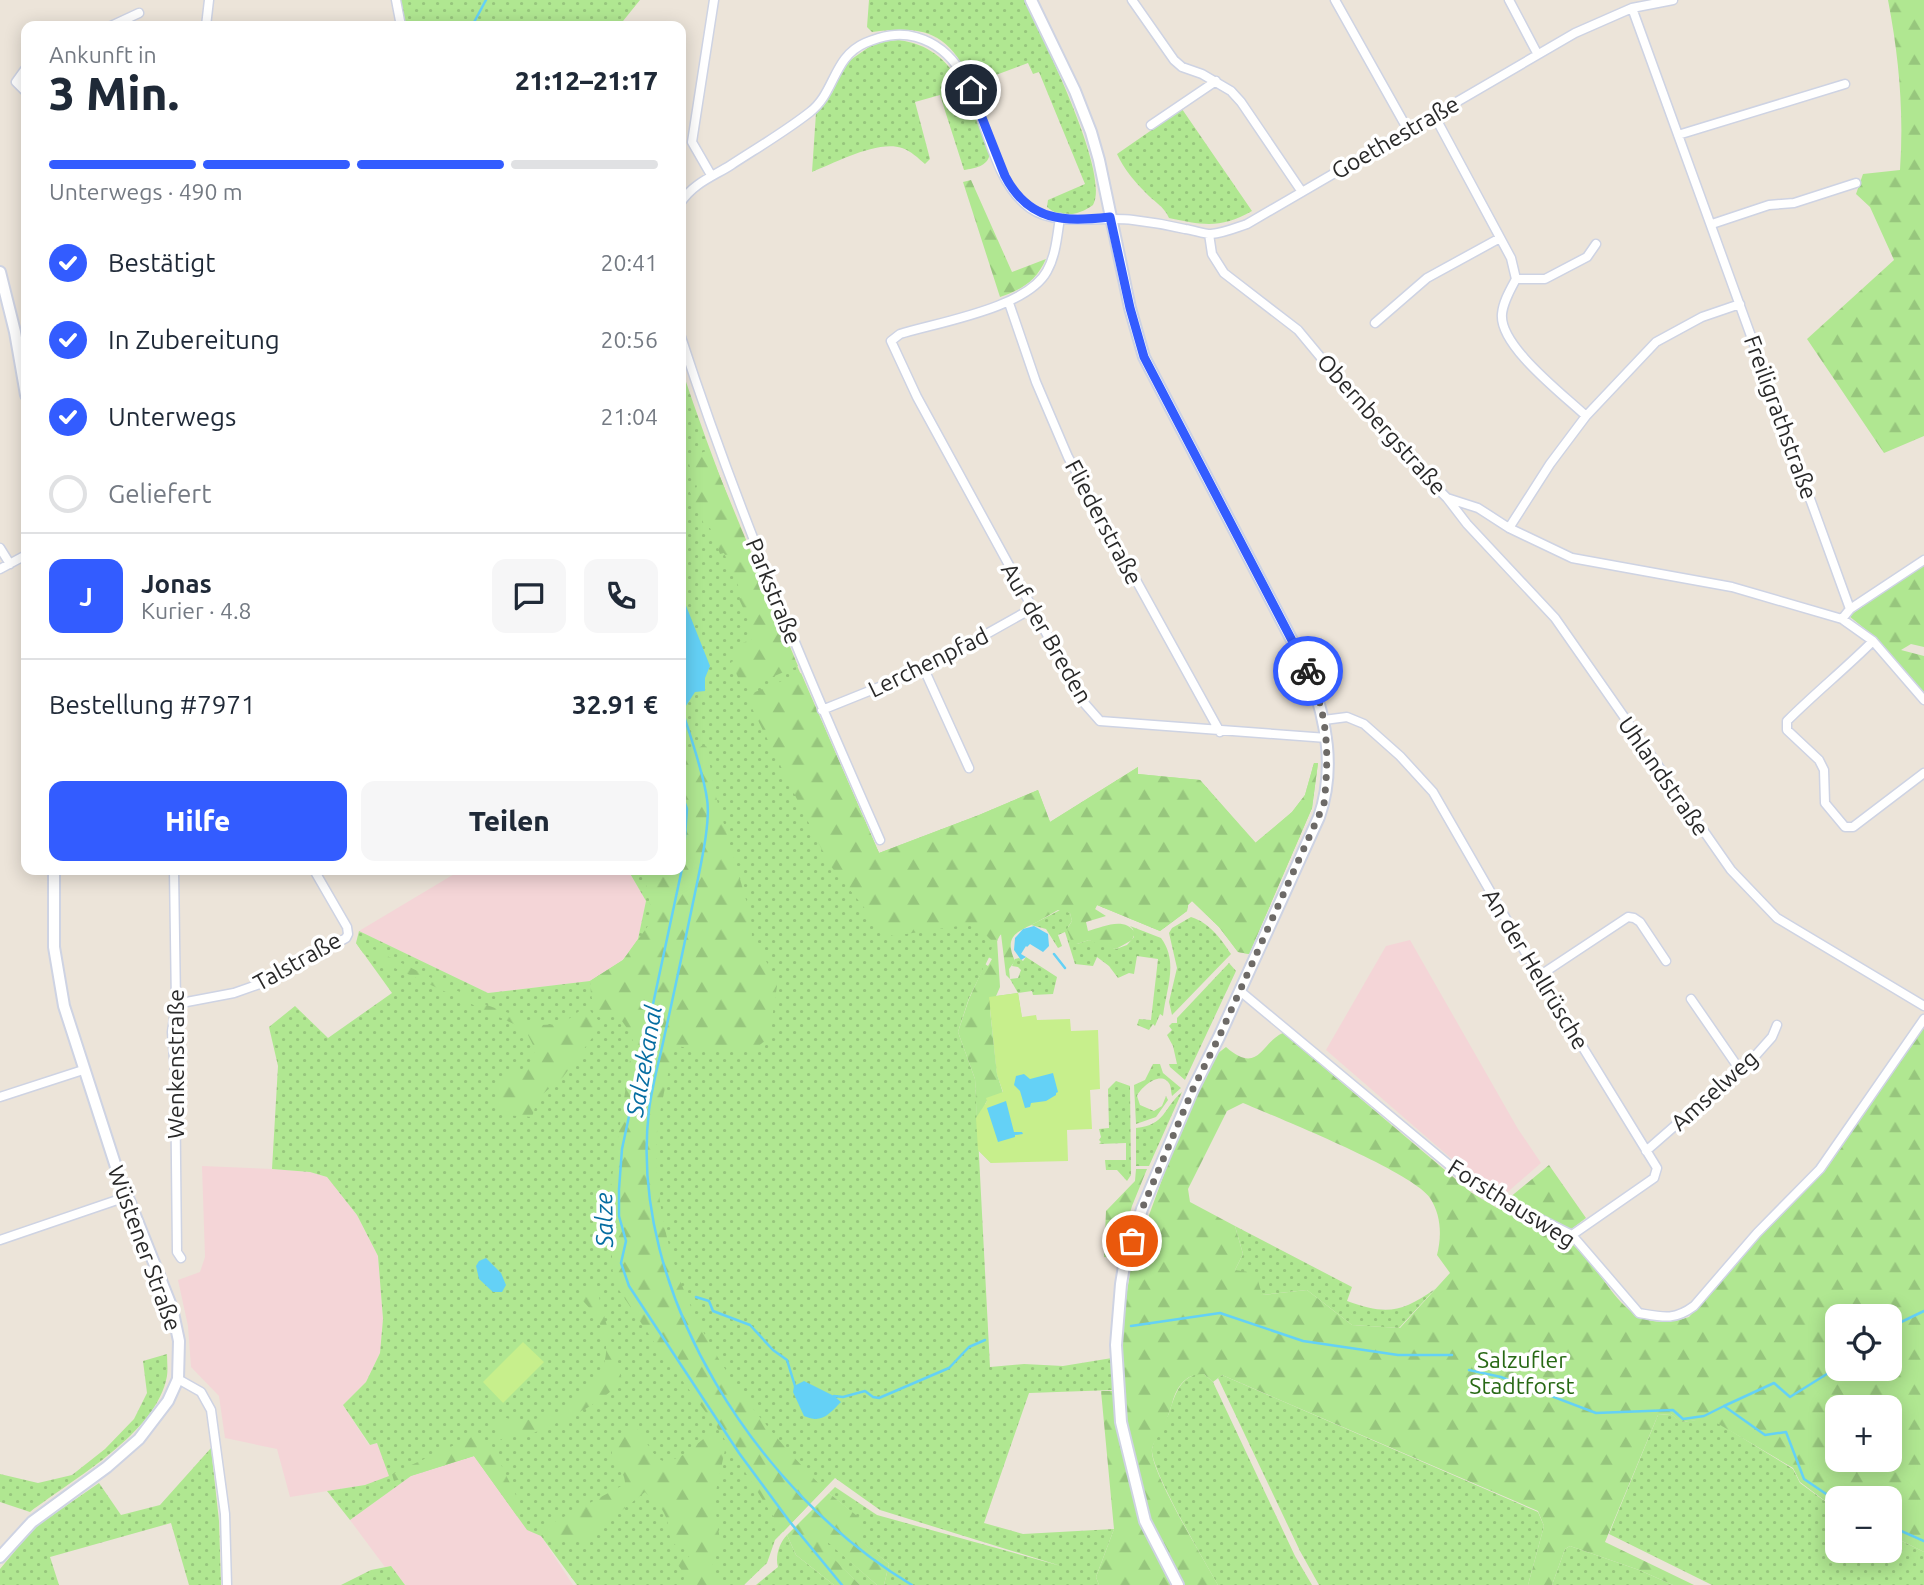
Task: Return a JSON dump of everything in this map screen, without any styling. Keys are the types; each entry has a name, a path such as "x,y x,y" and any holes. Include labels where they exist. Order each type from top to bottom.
{"main road":[{"path":"1031,0 1075,91 1100,160 1130,308 1144,357 1310,675 1327,738 1328,765 1320,817 1193,1089 1142,1209 1124,1266 1116,1345 1124,1433 1145,1521 1178,1585"},
{"path":"0,272 21,366"},
{"name":"Wüstener Straße","path":"0,1557 32,1522 107,1467 139,1439 168,1401 178,1379 179,1341 172,1308 126,1197 64,1006 54,947 54,875"}],"street":[{"path":"207,21 209,0"},
{"path":"397,0 400,21"},
{"path":"711,176 692,142 714,0"},
{"path":"1132,0 1174,60 1182,67 1216,81 1241,102 1302,192"},
{"path":"1335,0 1408,130"},
{"path":"1509,0 1537,53"},
{"name":"Goethestraße","path":"1060,218 1073,220 1110,217 1209,234 1247,224 1537,53 1632,8 1673,0"},
{"name":"Freiligrathstraße","path":"1632,8 1850,609"},
{"path":"122,21 139,13"},
{"path":"686,195 813,110 827,90 841,61 862,45 891,34 931,41 951,58 971,90 1012,189 1029,207 1042,214 1060,218 1054,253 1039,284 1009,303"},
{"path":"1151,125 1216,81"},
{"path":"1678,135 1845,84"},
{"path":"1434,115 1511,258 1516,279 1501,316 1506,334 1528,362 1586,416"},
{"path":"1712,224 1769,205 1794,203 1856,183"},
{"name":"Obernbergstraße","path":"1209,234 1212,254 1224,273 1297,330 1391,442 1447,498 1478,508 1509,528 1572,558 1732,587 1842,619"},
{"path":"1375,323 1427,278 1500,238"},
{"path":"1516,279 1545,279 1587,257 1597,244"},
{"name":"Auf der Breden","path":"1009,303 900,334 891,341 917,397 1085,704 1100,721 1327,738"},
{"name":"Fliederstraße","path":"1009,303 1036,382 1068,457 1220,732"},
{"path":"1509,528 1550,464 1586,416 1656,342 1702,317 1740,304"},
{"name":"Parkstraße","path":"686,352 723,461 822,710 880,841"},
{"name":"Uhlandstraße","path":"1447,498 1467,524 1555,618 1731,870 1777,918 1924,1006"},
{"path":"0,548 10,564"},
{"path":"0,569 21,558"},
{"path":"1924,560 1850,609 1842,619 1873,641 1924,700"},
{"name":"Lerchenpfad","path":"822,710 924,669 1031,609"},
{"path":"1873,641 1842,672 1816,691 1787,721 1787,730 1819,760 1824,770 1825,803 1845,827 1853,827 1924,773"},
{"path":"924,669 969,768"},
{"name":"An der Hellrüsche","path":"1324,720 1347,717 1364,724 1400,756 1433,792 1539,976 1657,1168 1654,1178 1572,1235"},
{"name":"Wenkenstraße","path":"174,875 176,1004 172,1032 177,1252 181,1258"},
{"name":"Talstraße","path":"176,1004 234,993 271,980 345,938 348,934 347,928 317,875"},
{"path":"1539,976 1628,918 1640,922 1666,961"},
{"name":"Forsthausweg","path":"1240,991 1466,1179 1572,1235 1639,1313 1665,1317 1681,1315 1694,1306 1757,1233 1820,1169 1924,1019"},
{"path":"1691,999 1740,1070"},
{"name":"Amselweg","path":"1646,1151 1740,1070 1772,1037 1777,1025"},
{"path":"0,1097 83,1070"},
{"path":"0,1240 126,1197"},
{"path":"178,1379 201,1392 211,1410 225,1514 227,1585"}],"shaded area":[{"path":"453,875 631,875 646,901 638,939 623,960 590,981 488,993 359,931"},
{"path":"1410,940 1518,1129 1541,1163 1503,1196 1453,1160 1326,1050 1386,946"},
{"path":"202,1166 310,1172 327,1177 357,1215 378,1256 383,1319 380,1353 366,1382 343,1405 369,1445 377,1443 390,1476 365,1485 290,1497 277,1449 225,1438 219,1396 191,1367 188,1326 178,1280 200,1272 205,1257"},
{"path":"474,1456 527,1529 541,1536 573,1585 405,1585 391,1566 385,1567 350,1520 411,1476"}],"green space":[{"path":"400,0 640,0 623,21 403,21"},
{"path":"869,0 1025,0 1084,136 1096,188 1093,205 1070,214 1058,213 1047,207 1048,200 1085,184 1039,72 1033,74 1028,63 977,82 972,81 953,52 932,36 906,30 872,32 867,27"},
{"path":"1888,0 1924,0 1924,436 1884,453 1807,339 1894,260 1870,207 1856,194 1863,174 1900,170 1900,85"},
{"path":"898,40 919,45 949,66 968,99 990,154 986,162 964,170 940,95 915,102 930,159 925,164 902,148 892,146 856,154 812,172 816,113 832,93 843,70 849,61 869,47"},
{"path":"1182,109 1252,211 1231,221 1211,224 1169,218 1126,170 1117,154"},
{"path":"971,180 1012,272 1046,259 1028,283 1000,297 963,182"},
{"path":"686,382 749,552 879,853 1038,790 1050,822 1138,767 1138,774 1200,780 1256,843 1292,812 1305,795 1314,763 1318,763 1312,808 1249,954 1238,952 1219,927 1192,901 1187,911 1160,931 1097,905 1095,909 1061,894 1014,921 1000,935 969,998 958,1032 975,1079 990,1367 1024,1364 1063,1366 1112,1358 1113,1390 1029,1393 984,1523 1023,1534 1114,1529 1096,1577 1099,1585 884,1585 889,1564 858,1539 861,1520 829,1493 835,1487 877,1515 1061,1566 880,1510 835,1478 775,1540 767,1563 744,1585 577,1585 541,1536 527,1530 474,1456 411,1476 350,1520 327,1491 365,1485 389,1476 377,1443 370,1445 343,1405 366,1382 380,1353 383,1319 378,1256 357,1215 327,1177 310,1172 272,1169 278,1066 269,1027 295,1006 328,1038 392,993 356,943 359,931 488,993 590,981 623,960 638,939 646,901 631,875 686,875"},
{"path":"709,450 798,666 746,688 742,686 731,662 734,661 738,645 754,638 739,599 743,597 724,553 720,554 710,528 706,529 689,490 697,487 687,458"},
{"path":"1924,564 1924,647 1911,644 1901,650 1924,656 1924,693 1875,637 1849,616"},
{"path":"801,673 879,853 1038,790 1050,822 1138,767 1138,774 1200,780 1255,843 1292,812 1305,795 1314,763 1318,763 1312,808 1249,954 1238,952 1219,927 1192,901 1187,911 1160,931 1097,905 1095,909 1106,916 1086,922 1088,931 1120,924 1131,928 1135,933 1132,940 1116,949 1089,940 1072,943 1067,929 1072,921 1070,913 1058,910 1014,936 1011,945 1015,961 1009,969 1010,979 1006,975 1001,934 997,939 1000,987 990,1010 997,1074 1003,1093 985,1104 991,1163 978,1150 975,1079 958,1032 985,964 988,966 992,959 988,957 994,943 977,926 971,924 893,936 883,931 829,864 747,698 748,695"},
{"path":"703,745 707,747 714,790 751,917 752,938 775,976 777,986 770,1032 766,1040 756,1048 746,1051 719,1051 674,1046 656,1143 661,1206 671,1253 687,1297 707,1339 760,1417 824,1489 783,1532 716,1426 658,1348 613,1277 609,1196 633,1041 615,1014 611,1011 605,1015 597,1009 590,981 623,960 653,919 644,875 686,875 686,757"},
{"path":"1062,909 1070,913 1072,921 1068,927 1077,944 1089,940 1116,949 1127,945 1134,937 1130,926 1161,938 1169,957 1170,976 1163,1016 1160,1014 1155,1026 1153,1024 1149,1030 1137,1025 1139,1019 1151,1020 1158,959 1137,956 1134,974 1129,973 1118,978 1109,966 1097,957 1093,966 1075,964 1065,932 1058,935 1062,946 1058,948 1046,929 1031,925"},
{"path":"1191,917 1209,927 1231,954 1172,1015 1169,1002 1177,968 1169,933 1172,928"},
{"path":"356,943 484,1004 541,1025 562,1024 586,1006 598,1020 598,1030 563,1077 538,1098 532,1117 503,1115 497,1108 498,1085 506,1075 521,1070 533,1058 535,1049 528,1035 518,1026 363,953"},
{"path":"1026,957 1057,977 1053,994 1033,995 1032,991 1018,993 1010,979 1018,978 1021,970 1012,966 1015,959 1023,961"},
{"path":"1229,963 1236,971 1185,1080 1169,1064 1177,1064 1167,1035 1172,1030 1169,1026 1177,1023 1177,1018"},
{"path":"1018,993 1025,1038 1039,1036 1039,1032 1051,1029 1057,1059 1040,1064 1041,1069 1031,1072 1023,1068 1016,1070 1008,1079 1008,1086 1002,1088 997,1074 989,997"},
{"path":"1018,993 1022,1017 1036,1015 1037,1020 1070,1019 1071,1031 1098,1030 1100,1089 1090,1090 1092,1129 1067,1130 1068,1161 991,1163 978,1150 976,1118 987,1101 986,1098 1003,1092 997,1074 989,997"},
{"name":"Salzufler Stadtforst","path":"1924,1026 1924,1552 1902,1541 1902,1486 1825,1486 1825,1501 1800,1482 1793,1468 1710,1419 1681,1422 1671,1414 1658,1415 1605,1542 1694,1585 1673,1585 1570,1546 1565,1549 1552,1585 1528,1585 1544,1526 1538,1511 1222,1375 1213,1382 1204,1374 1197,1374 1179,1387 1165,1424 1154,1443 1153,1460 1168,1495 1218,1585 1099,1585 1096,1577 1114,1529 1101,1391 1123,1391 1123,1315 1132,1262 1180,1130 1217,1054 1226,1047 1237,1055 1253,1058 1283,1033 1472,1193 1497,1208 1549,1165 1586,1218 1562,1236 1583,1254 1626,1307 1638,1316 1652,1321 1669,1322 1689,1317 1759,1236 1822,1173","holes":["1243,1103 1399,1174 1419,1187 1430,1198 1436,1211 1440,1225 1437,1255 1450,1273 1400,1328 1352,1325 1307,1290 1262,1295 1256,1273 1235,1270 1243,1254 1235,1226 1190,1202 1188,1189 1227,1111"]},
{"path":"1153,1064 1160,1064 1163,1073 1181,1088 1172,1096 1170,1085 1162,1079 1147,1084 1137,1096 1140,1105 1154,1111 1162,1106 1166,1096 1168,1100 1156,1117 1136,1124 1134,1085 1145,1080"},
{"path":"1116,1081 1130,1086 1131,1175 1127,1181 1117,1170 1106,1170 1105,1160 1126,1160 1126,1143 1099,1144 1099,1129 1109,1128 1108,1089"},
{"path":"1182,1092 1149,1166 1136,1166 1136,1128 1159,1120"},
{"path":"1136,1169 1147,1169 1132,1206 1118,1254 1115,1258 1104,1257 1106,1211 1135,1181"},
{"path":"1235,1226 1352,1287 1347,1301 1383,1310 1393,1309 1412,1303 1435,1289 1399,1328 1352,1325 1307,1290 1262,1295 1235,1270 1243,1254"},
{"path":"591,1282 595,1283 622,1380 601,1399 576,1414 523,1438 513,1434 491,1444 524,1512 517,1516 474,1456 394,1481 392,1474 476,1435 481,1444 502,1435 496,1426 503,1417 518,1420 552,1415 568,1407 594,1384 602,1369 606,1345 599,1322 579,1297 579,1293"},
{"path":"523,1342 544,1362 503,1403 483,1382"},
{"path":"167,1354 167,1376 160,1397 147,1417 111,1453 30,1512 0,1502 0,1474 38,1483 72,1475 105,1449 134,1419 147,1393 143,1361"},
{"path":"1198,1373 1204,1374 1213,1382 1295,1556 1312,1585 1218,1585 1179,1516 1160,1475 1152,1449 1179,1388 1186,1379"},
{"path":"1222,1375 1538,1512 1544,1526 1528,1585 1319,1585 1300,1551 1218,1378"},
{"path":"1671,1414 1682,1422 1710,1418 1793,1469 1800,1483 1825,1501 1825,1563 1902,1563 1902,1541 1924,1552 1924,1585 1712,1585 1609,1534 1658,1415"},
{"path":"636,1427 656,1457 666,1463 683,1455 711,1433 725,1450 714,1500 721,1548 712,1561 723,1585 682,1585 684,1575 676,1562 689,1557 690,1550 675,1545 664,1513 645,1492 585,1540 557,1542 547,1540 543,1536 542,1530 545,1527 625,1484 623,1474 613,1457 612,1446 622,1434"},
{"path":"211,1448 219,1521 221,1585 189,1585 171,1523 50,1557 59,1585 0,1585 0,1569 34,1528 99,1483 121,1515 160,1505"},
{"path":"829,1493 862,1520 859,1539 889,1564 884,1585 877,1585 824,1539 824,1549 860,1585 834,1585 796,1555 787,1535"},
{"path":"787,1535 796,1555 834,1585 756,1585 778,1567 778,1550"},
{"path":"824,1538 877,1585 860,1585 823,1549"},
{"path":"1570,1546 1673,1585 1552,1585 1565,1549"},
{"path":"391,1566 405,1585 341,1585 371,1570"}],"water":[{"path":"686,606 710,666 705,678 705,691 695,692 686,706"},
{"path":"1034,926 1048,934 1049,946 1043,952 1030,944 1026,946 1021,954 1026,957 1021,960 1014,950 1015,938 1023,929"},
{"path":"1053,1073 1058,1092 1056,1095 1046,1101 1031,1103 1030,1107 1025,1108 1020,1091 1014,1085 1016,1076 1024,1074 1030,1079"},
{"path":"1006,1101 1014,1132 1023,1134 998,1142 987,1108"},
{"path":"486,1258 501,1273 506,1285 502,1292 493,1292 479,1279 476,1266"},
{"path":"804,1381 841,1402 829,1414 820,1418 804,1416 793,1392 794,1386"}],"waterway":[{"name":"Salze","path":"475,21 486,0"},
{"name":"Salzekanal","path":"686,722 703,777 708,820 700,871 649,1110 648,1179 659,1249 682,1317 715,1382 756,1443 804,1499 856,1546 912,1585"},
{"name":"Salze","path":"686,806 686,823"},
{"name":"Salze","path":"681,875 622,1149 619,1216 626,1241 621,1263 629,1286 739,1453 790,1522 842,1585"},
{"path":"1054,954 1065,968"},
{"path":"696,1297 709,1301 713,1311 750,1325 773,1350 787,1360 795,1386"},
{"path":"1902,1322 1924,1311"},
{"path":"1131,1326 1220,1313 1303,1341 1398,1355 1452,1355"},
{"path":"834,1396 843,1397 865,1391 879,1398 949,1368 969,1347 985,1340"},
{"path":"1469,1370 1501,1377 1596,1413 1673,1410 1683,1419 1704,1416 1724,1406 1765,1435 1786,1432 1804,1479 1825,1493"},
{"path":"1724,1406 1774,1383 1790,1397 1825,1375"},
{"path":"1902,1531 1924,1541"}],"way so far":[{"path":"1132,1241 1142,1209 1193,1089 1320,817 1328,765 1327,738 1318,697 1308,671"}],"route":[{"path":"971,90 1005,176 1012,189 1029,207 1042,214 1073,220 1110,217 1144,357 1308,671"}]}
